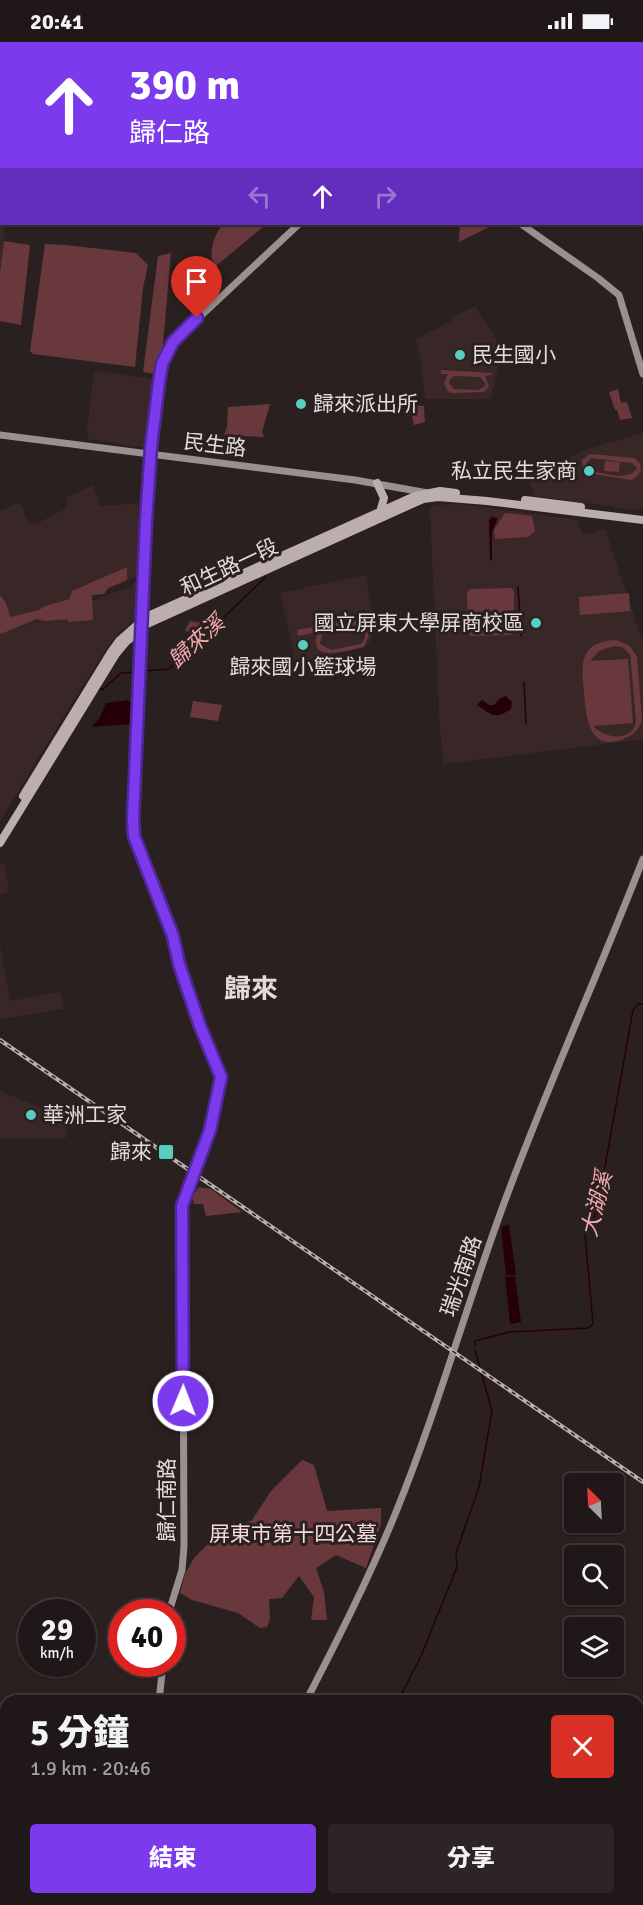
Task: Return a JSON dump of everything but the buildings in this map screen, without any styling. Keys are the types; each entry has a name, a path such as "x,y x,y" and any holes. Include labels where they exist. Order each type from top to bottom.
{"main road":[{"path":"377,483 384,498 380,512"},
{"name":"和生路一段","path":"0,833 92,689 121,648 142,624 415,496 440,491 643,515"},
{"name":"和生路一段","path":"142,624 423,499 438,497"},
{"path":"438,497 643,520"},
{"name":"和生路一段","path":"0,843 92,689"}],"street":[{"name":"歸仁南路","path":"173,1599 182,1570 184,1546 181,1218 185,1193 195,1173 210,1130 221,1077 182,974 171,929 134,836 150,454 160,376 173,342 298,225"},
{"path":"522,225 619,295 643,374"},
{"name":"民生路","path":"0,435 377,483 429,493 438,497"},
{"name":"瑞光南路","path":"309,1695 348,1618 396,1512 432,1417 477,1279 511,1185 643,859"},
{"path":"160,1695 162,1677"}],"shaded area":[{"path":"0,225 6,225 0,272"},
{"name":"民生國小","path":"475,306 502,348 491,399 425,399 416,339 452,321 451,318"},
{"path":"94,372 156,380 146,448 88,439"},
{"name":"私立民生家商","path":"643,433 643,509 627,509 544,497 534,498 528,473 591,448"},
{"path":"93,485 100,506 138,503 138,576 21,628 132,586 141,575 139,612 137,618 120,631 110,643 0,821 0,511 20,502 28,523 36,524 67,508 66,498"},
{"name":"國立屏東大學屏商校區","path":"459,504 578,520 582,534 605,529 643,643 643,739 443,764 430,508 435,505"},
{"path":"492,517 498,518 492,532 492,561 490,560 489,520"},
{"path":"366,575 374,628 369,643 365,647 294,663 280,593"},
{"path":"506,696 512,702 511,709 501,714 490,714 477,705 482,700 489,705 494,705 500,698"},
{"path":"128,700 132,705 130,724 91,727 99,719 106,703"},
{"path":"0,862 4,864 9,892 0,895"},
{"path":"0,945 10,1001 61,992 64,1009 0,1019"},
{"name":"華洲工家","path":"0,1091 65,1117 66,1138 0,1139"},
{"path":"509,1225 516,1275 506,1275 501,1230 503,1226"},
{"path":"515,1276 521,1322 511,1324 505,1277"}],"green space":[{"path":"222,225 263,227 216,266 212,261 212,246"},
{"path":"460,225 493,225 459,242"},
{"path":"4,241 30,245 21,325 0,321 0,272"},
{"path":"45,244 136,253 148,265 143,288 135,367 33,354 30,351"},
{"path":"171,253 162,355 157,374 143,372 158,256"},
{"path":"441,370 492,373 492,375 485,376 489,386 484,392 451,393 444,383 448,374 441,374","holes":["454,376 480,377 485,386 478,390 454,389 449,383"]},
{"path":"618,389 621,403 627,402 632,418 620,420 615,410 609,392"},
{"path":"411,403 424,406 425,422 414,425"},
{"path":"270,404 262,432 264,437 224,435 227,427 228,407"},
{"path":"590,454 635,458 640,464 641,471 631,480 587,473 583,468 582,460","holes":["591,458 632,463 637,468 623,476 591,471 586,464"]},
{"path":"605,461 620,462 619,472 604,471"},
{"path":"505,513 532,516 535,531 528,537 495,539 494,530"},
{"path":"127,567 127,580 108,588 104,594 92,595 93,620 69,622 67,619 45,621 36,619 1,634 0,595 6,603 10,617 70,599 72,591"},
{"path":"511,588 514,591 514,633 471,636 468,632 467,592 471,589"},
{"path":"629,593 630,611 580,615 579,597"},
{"path":"372,616 372,620 362,622 369,635 364,647 339,652 323,652 318,649 316,642 318,632 298,636 297,630","holes":["356,625 365,632 365,638 361,644 331,650 320,644 322,633 326,631"]},
{"path":"190,621 214,625 183,655 175,653 178,645 190,647 200,634 185,631"},
{"path":"612,640 630,646 637,657 642,720 632,734 612,742 596,737 588,721 582,672 587,652 593,646","holes":["614,646 622,647 630,654 636,719 631,732 612,736 593,726 633,723 628,659 590,661 599,651"]},
{"path":"193,701 222,705 218,721 190,717"},
{"path":"199,1187 211,1189 242,1212 206,1216 203,1204 194,1204 192,1197"},
{"name":"屏東市第十四公墓","path":"302,1460 314,1465 327,1511 381,1508 381,1524 366,1568 336,1555 316,1568 324,1592 327,1620 311,1620 314,1597 299,1576 282,1598 269,1599 270,1619 267,1627 260,1628 238,1613 192,1600 180,1593 185,1574 194,1558 216,1536 252,1520 271,1491"}],"waterway":[{"name":"歸來溪","path":"143,671 169,669 265,576"},
{"path":"518,587 520,615"},
{"path":"520,618 521,636"},
{"name":"歸來溪","path":"98,690 103,689 121,673 138,672"},
{"path":"524,682 526,724"},
{"name":"大湖溪","path":"475,1345 475,1341 509,1332 588,1328 593,1324 585,1234 594,1217 601,1189 633,1010 638,1004 643,1004"},
{"name":"大湖溪","path":"401,1695 421,1656 457,1567 456,1553 479,1487 492,1411 475,1350"}],"railway":[{"path":"0,1040 643,1482"}],"place":[{"name":"民生國小","path":"460,355"},
{"name":"歸來派出所","path":"301,404"},
{"name":"私立民生家商","path":"589,471"},
{"name":"國立屏東大學屏商校區","path":"536,623"},
{"name":"歸來國小籃球場","path":"303,645"},
{"name":"華洲工家","path":"31,1115"},
{"name":"歸來","path":"166,1152"}],"district":[{"name":"歸來","path":"251,989"}],"route":[{"path":"183,1401 182,1206 210,1130 221,1077 200,1026 179,964 173,936 141,857 134,836 133,819 146,521 151,447 159,382 162,364 173,342 197,318"}]}
